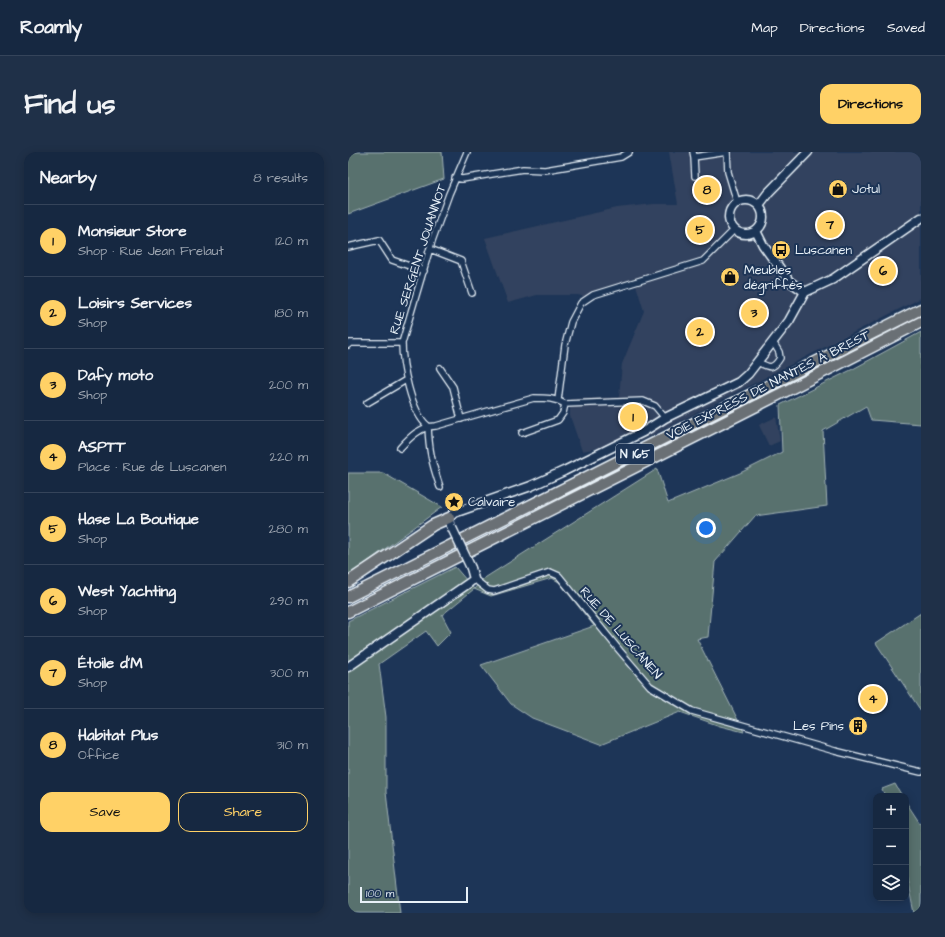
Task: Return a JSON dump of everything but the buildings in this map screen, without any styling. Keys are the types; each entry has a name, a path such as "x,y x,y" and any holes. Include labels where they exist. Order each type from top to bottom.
{"highway":[{"name":"VOIE EXPRESS DE NANTES À BREST","path":"348,597 921,309"},
{"name":"VOIE EXPRESS DE NANTES À BREST","path":"348,612 921,322"},
{"path":"348,582 433,525 450,523"}],"street":[{"name":"RUE SERGENT JOUANNOT","path":"428,426 419,415 406,380 402,357 402,343 430,249 455,178 468,152"},
{"path":"455,178 462,179 522,169 545,170 621,157 629,152"},
{"path":"696,176 693,154 726,152 728,172 737,202"},
{"path":"759,205 808,152"},
{"path":"748,199 759,205 764,216 760,227 756,231 750,234 744,234 734,230 730,225 728,215 730,210 737,202 748,199"},
{"path":"348,667 474,579 471,568 450,523 454,513 531,486 564,471 738,382 748,374 789,321 805,292 833,279 921,218"},
{"path":"558,400 565,345 571,322 581,303 593,295 703,261 734,230"},
{"path":"756,231 763,245 789,280 805,292"},
{"path":"348,247 379,240 392,260 424,271"},
{"path":"430,249 461,261 472,293"},
{"path":"758,362 767,367 772,367 778,362 780,358 779,352 773,342"},
{"path":"348,345 402,343"},
{"path":"440,368 453,387 461,419"},
{"path":"367,403 406,380"},
{"path":"400,448 409,438 428,426 436,426 534,398 548,398 558,400 566,404 643,401 655,406 665,418"},
{"path":"522,433 558,420 564,412 566,404"},
{"path":"428,426 429,448 432,464 440,487"},
{"name":"RUE DE LUSCANEN","path":"474,579 488,590 494,591 550,572 559,576 620,652 650,686 692,711 835,751 921,772"}],"shaded area":[{"path":"669,152 921,152 921,298 641,441 582,451 570,416 570,399 619,397 622,364 644,311 636,285 592,299 578,295 537,295 508,303 485,238 617,208 654,204 678,204"},
{"path":"776,417 780,441 769,446 759,425"}],"green space":[{"path":"348,152 442,152 444,179 348,214"},
{"path":"921,332 921,424 871,420 866,406 823,431 827,506 755,516 715,562 708,637 697,639 744,732 720,726 680,712 601,744 532,718 511,704 481,665 594,626 559,582 552,578 491,596 474,589 483,579 657,469 668,503 740,473 782,452 780,405 853,369"},
{"path":"348,473 383,473 442,507 348,576"},
{"path":"455,567 474,589 442,615 451,632 437,646 426,631 379,664 386,717 386,792 400,913 348,913 348,621"},
{"path":"921,613 921,711 876,643"},
{"path":"895,784 900,793 884,793 882,789"},
{"path":"909,807 921,825 921,913 914,913 909,889"}],"place":[{"name":"Jotul","path":"838,189"},
{"name":"Habitat Plus","path":"707,190"},
{"name":"Étoile d'M","path":"830,225"},
{"name":"Hase La Boutique","path":"700,230"},
{"name":"Luscanen","path":"781,250"},
{"name":"West Yachting","path":"883,271"},
{"name":"Meubles dégriffés","path":"730,277"},
{"name":"Dafy moto","path":"754,313"},
{"name":"Loisirs Services","path":"700,332"},
{"name":"Monsieur Store","path":"633,417"},
{"name":"Calvaire","path":"454,502"},
{"name":"ASPTT","path":"873,699"},
{"name":"Les Pins","path":"858,726"}]}
